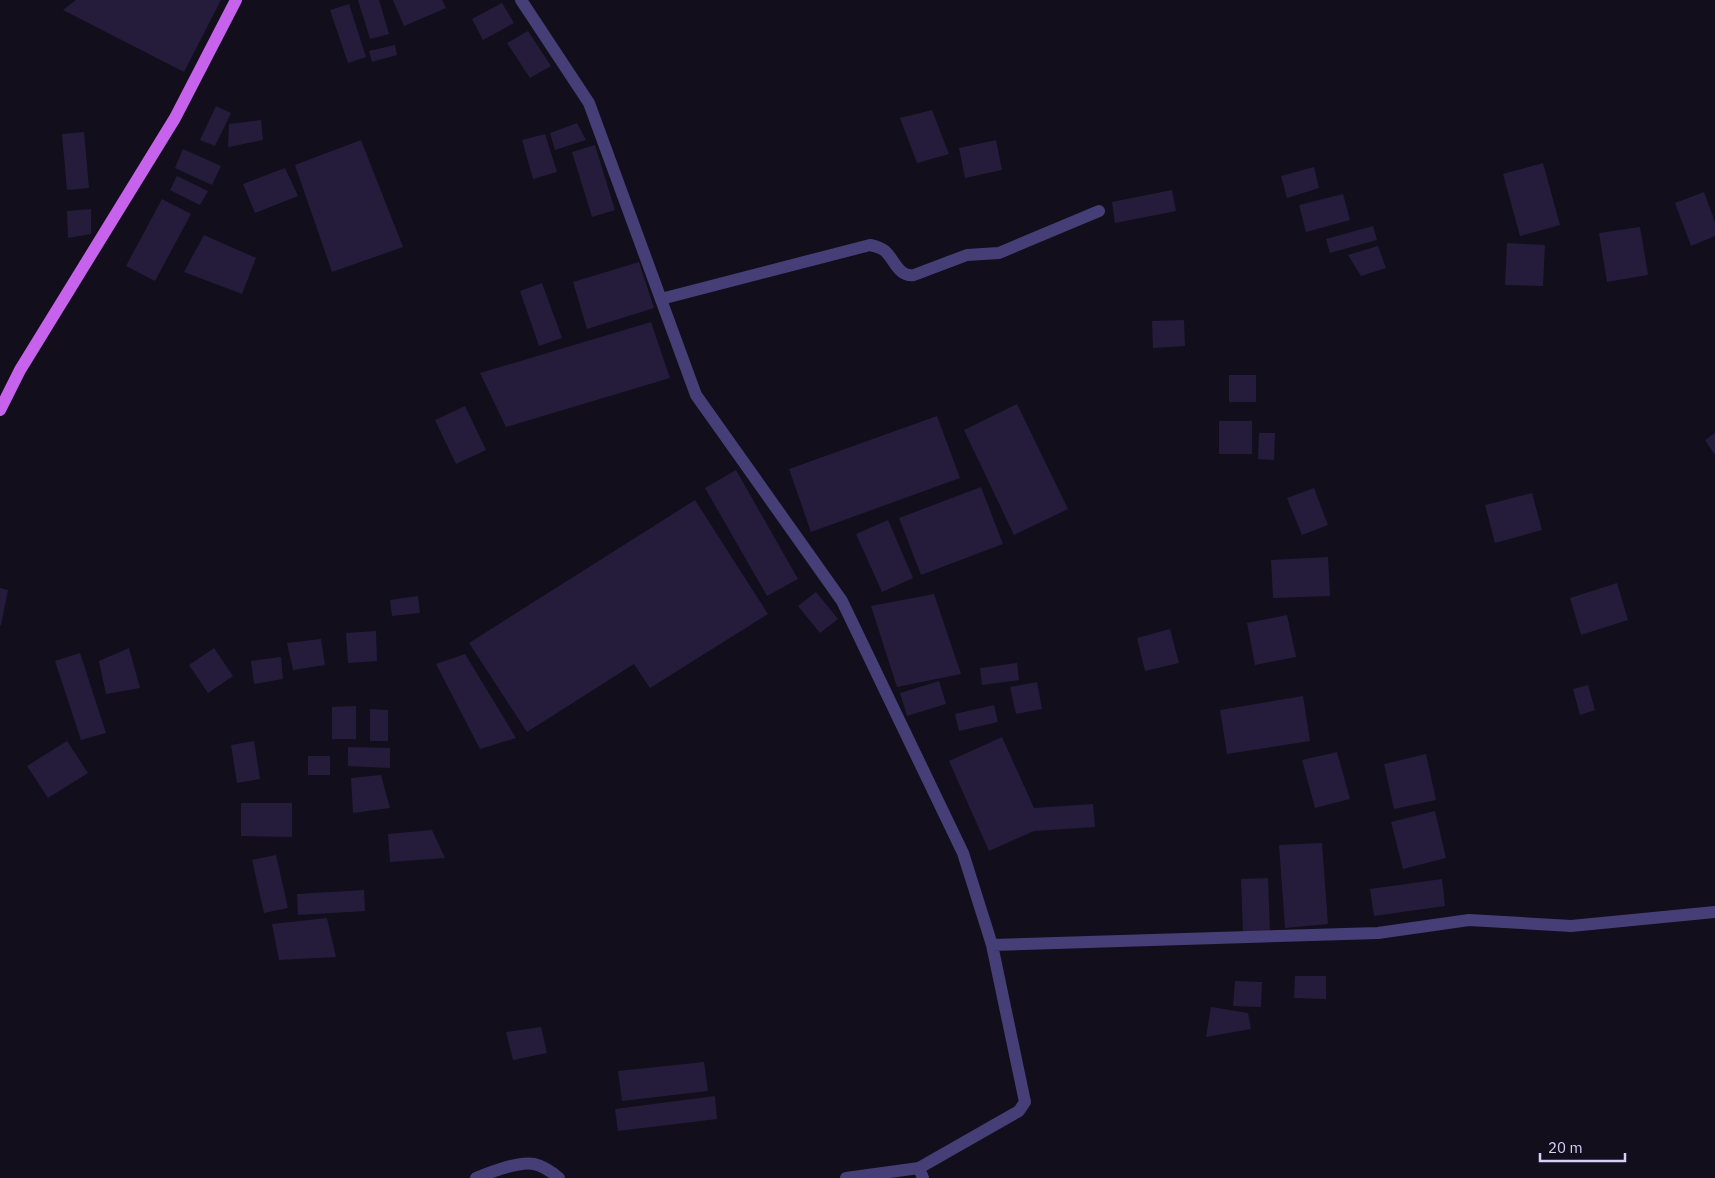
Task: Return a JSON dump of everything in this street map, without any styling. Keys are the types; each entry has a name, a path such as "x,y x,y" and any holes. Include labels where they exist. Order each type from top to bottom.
{"main road":[{"path":"0,410 20,370 175,118 236,0"}],"street":[{"path":"521,0 589,103 696,395 842,601 963,853 992,945 1025,1102 1020,1111 921,1173 846,1178"},
{"path":"661,299 870,245 885,251 902,274 914,276 967,255 999,253 1099,211"},
{"path":"992,945 1378,933 1470,920 1571,926 1715,912"},
{"path":"476,1178 505,1167 534,1164 559,1178"}],"building":[{"path":"76,0 221,0 184,72 63,10"},
{"path":"358,0 379,0 389,34 370,39"},
{"path":"393,0 442,0 446,8 404,26"},
{"path":"502,3 514,23 483,40 472,19"},
{"path":"349,4 366,57 348,63 330,10"},
{"path":"528,31 551,66 530,78 507,43"},
{"path":"395,45 397,55 372,62 369,51"},
{"path":"216,106 231,113 215,146 200,140"},
{"path":"932,110 949,154 917,163 900,118"},
{"path":"261,120 263,140 228,147 229,124"},
{"path":"577,123 586,140 555,150 550,133"},
{"path":"84,132 89,188 67,190 62,134"},
{"path":"545,134 557,172 533,179 522,140"},
{"path":"361,140 403,247 332,272 295,165"},
{"path":"996,140 1002,170 965,178 959,148"},
{"path":"595,145 615,210 592,217 572,152"},
{"path":"183,149 221,166 212,185 175,168"},
{"path":"1543,163 1560,225 1520,236 1503,174"},
{"path":"1314,167 1319,188 1287,198 1281,176"},
{"path":"285,168 298,196 255,213 243,184"},
{"path":"177,176 208,191 200,205 170,190"},
{"path":"1172,190 1176,211 1115,223 1112,202"},
{"path":"1704,192 1715,222 1715,236 1691,246 1675,203"},
{"path":"1343,194 1350,220 1306,232 1299,205"},
{"path":"162,199 191,214 155,281 126,266"},
{"path":"91,209 91,234 68,238 67,211"},
{"path":"1373,226 1377,240 1330,253 1326,239"},
{"path":"1640,227 1648,275 1607,282 1599,233"},
{"path":"204,235 256,258 242,294 184,272"},
{"path":"1507,243 1545,245 1543,286 1505,285"},
{"path":"1378,246 1386,268 1361,276 1348,255"},
{"path":"639,262 654,308 587,329 573,282"},
{"path":"542,283 562,338 539,346 520,291"},
{"path":"1184,320 1185,346 1153,348 1152,321"},
{"path":"651,322 670,378 506,427 480,373"},
{"path":"1229,375 1256,375 1256,402 1229,402"},
{"path":"1017,404 1068,509 1014,535 964,430"},
{"path":"465,406 486,450 456,464 435,420"},
{"path":"937,416 960,478 811,532 789,469"},
{"path":"1219,421 1252,421 1252,454 1219,454"},
{"path":"1259,433 1275,433 1274,460 1258,459"},
{"path":"1715,433 1715,455 1705,440"},
{"path":"736,470 798,579 767,596 705,488"},
{"path":"981,487 1003,544 921,575 899,518"},
{"path":"1314,488 1328,525 1302,535 1287,498"},
{"path":"1532,493 1542,530 1495,543 1485,505"},
{"path":"695,500 768,614 650,688 634,664 527,732 469,643"},
{"path":"888,520 913,578 882,592 856,534"},
{"path":"1328,557 1330,596 1273,598 1271,560"},
{"path":"1617,583 1628,620 1581,635 1570,598"},
{"path":"0,588 8,590 1,625 0,625"},
{"path":"816,592 838,619 820,633 798,606"},
{"path":"934,594 961,674 897,687 871,606"},
{"path":"418,596 420,613 392,616 390,600"},
{"path":"1287,615 1296,657 1255,665 1247,623"},
{"path":"1170,629 1179,663 1145,671 1137,638"},
{"path":"376,631 377,661 348,663 346,633"},
{"path":"321,639 325,665 293,670 287,643"},
{"path":"129,648 140,688 106,694 99,661"},
{"path":"214,648 233,676 208,693 189,665"},
{"path":"80,653 106,733 81,740 55,661"},
{"path":"465,654 516,738 480,749 436,664"},
{"path":"281,657 283,679 254,684 251,661"},
{"path":"1017,663 1019,680 982,685 980,668"},
{"path":"939,681 946,704 907,716 900,693"},
{"path":"1037,682 1042,709 1016,714 1010,687"},
{"path":"1588,685 1595,710 1580,715 1573,689"},
{"path":"1303,696 1310,741 1227,754 1220,710"},
{"path":"994,705 998,722 959,731 955,714"},
{"path":"356,706 356,739 332,739 332,707"},
{"path":"370,709 388,710 388,741 370,741"},
{"path":"1002,737 1034,808 1093,804 1095,827 1034,831 989,851 949,761"},
{"path":"67,741 88,773 48,798 27,766"},
{"path":"254,741 260,779 237,783 231,745"},
{"path":"348,747 390,748 390,768 348,766"},
{"path":"1337,752 1350,799 1315,808 1302,760"},
{"path":"1426,754 1436,800 1394,809 1384,764"},
{"path":"308,756 330,756 330,775 308,775"},
{"path":"381,775 390,808 353,813 351,778"},
{"path":"241,803 292,803 292,837 241,836"},
{"path":"1435,811 1446,858 1403,869 1391,822"},
{"path":"432,830 445,858 390,862 388,834"},
{"path":"1322,843 1328,924 1285,928 1279,845"},
{"path":"276,855 288,908 264,913 252,860"},
{"path":"1268,878 1270,932 1243,933 1241,879"},
{"path":"1442,879 1445,906 1374,916 1370,889"},
{"path":"364,890 365,911 298,915 297,894"},
{"path":"327,918 336,957 279,960 272,924"},
{"path":"1295,976 1326,976 1326,999 1294,998"},
{"path":"1235,981 1262,982 1261,1007 1233,1006"},
{"path":"1211,1007 1248,1013 1251,1029 1206,1037"},
{"path":"541,1027 547,1053 513,1060 506,1032"},
{"path":"704,1062 708,1091 622,1101 618,1071"},
{"path":"715,1096 717,1119 618,1131 615,1109"}]}
